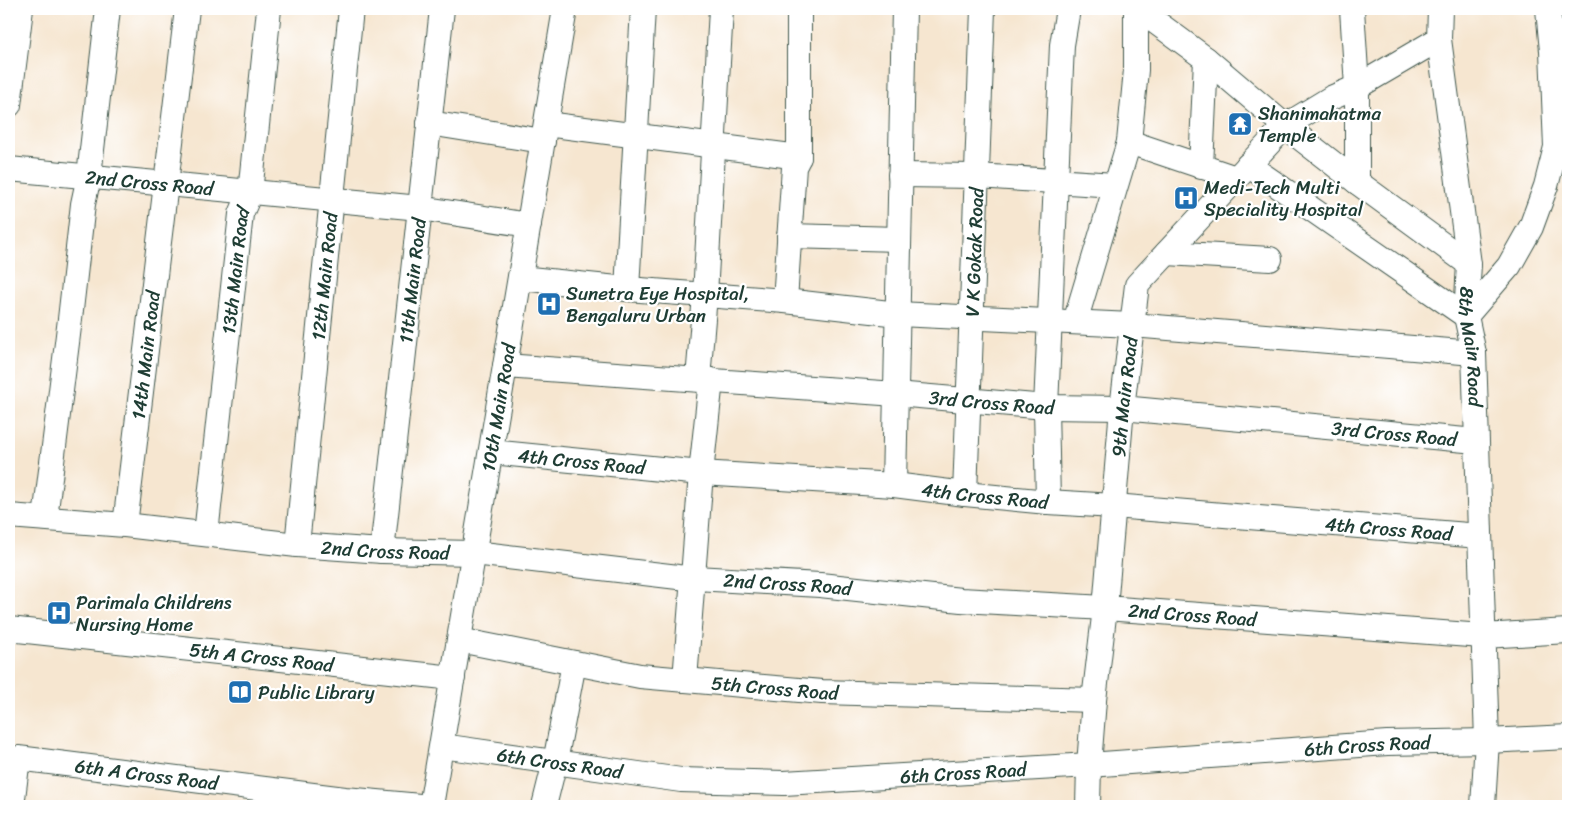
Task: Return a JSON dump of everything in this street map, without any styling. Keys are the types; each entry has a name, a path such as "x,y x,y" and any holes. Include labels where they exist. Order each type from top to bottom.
{"street":[{"path":"9,105 21,9"},
{"path":"45,518 83,204 89,176 108,9"},
{"name":"14th Main Road","path":"125,525 187,9"},
{"name":"13th Main Road","path":"206,534 241,214 250,193 269,9"},
{"name":"12th Main Road","path":"297,545 351,9"},
{"name":"11th Main Road","path":"382,551 442,9"},
{"name":"10th Main Road","path":"431,806 565,9"},
{"path":"627,289 643,9"},
{"path":"686,680 701,473 705,295 721,9"},
{"path":"785,301 794,167 799,157 799,9"},
{"path":"894,485 904,9"},
{"name":"V K Gokak Road","path":"965,494 983,9"},
{"path":"1048,502 1046,407 1049,321 1062,45 1068,9"},
{"path":"1137,9 1206,59 1285,126 1357,182 1469,264"},
{"path":"1075,322 1129,142 1136,70 1137,9"},
{"path":"1352,9 1357,87 1357,182"},
{"name":"8th Main Road","path":"1440,9 1439,39 1469,264 1466,316 1474,352 1487,741 1483,806"},
{"path":"1129,142 1201,166 1242,172 1466,316 1509,266 1531,227 1546,186 1556,148 1560,51 1548,9"},
{"name":"9th Main Road","path":"1088,806 1094,700 1105,608 1122,408 1137,285 1285,126 1331,98 1357,87 1439,39"},
{"path":"1201,166 1206,59"},
{"path":"429,123 544,132 636,136 799,157"},
{"name":"2nd Cross Road","path":"9,169 420,208 529,225"},
{"path":"900,175 977,176 1115,185"},
{"path":"789,236 899,238"},
{"path":"1167,253 1270,259"},
{"path":"520,278 627,289 785,301 898,314 1132,325 1474,352"},
{"name":"3rd Cross Road","path":"505,366 896,394 1046,407 1122,408 1476,441"},
{"name":"4th Cross Road","path":"491,452 701,473 894,485 1048,502 1480,536"},
{"name":"2nd Cross Road","path":"9,516 125,525 297,545 382,551 474,553 678,577 820,586 960,600 1105,608 1483,636 1568,631"},
{"name":"5th A Cross Road","path":"9,629 453,678"},
{"name":"5th Cross Road","path":"459,640 640,676 822,692 1094,700"},
{"path":"544,806 555,762 574,663"},
{"path":"1487,741 1568,737"},
{"name":"6th Cross Road","path":"442,746 681,780 784,783 1089,765 1387,743 1487,741"},
{"name":"6th A Cross Road","path":"12,806 18,758 344,802"},
{"path":"344,802 420,806"}],"place":[{"name":"Shanimahatma Temple","path":"1240,124"},
{"name":"Medi-Tech Multi Speciality Hospital","path":"1186,198"},
{"name":"Sunetra Eye Hospital, Bengaluru Urban","path":"549,304"},
{"name":"Parimala Childrens Nursing Home","path":"59,613"},
{"name":"Public Library","path":"240,692"}]}
